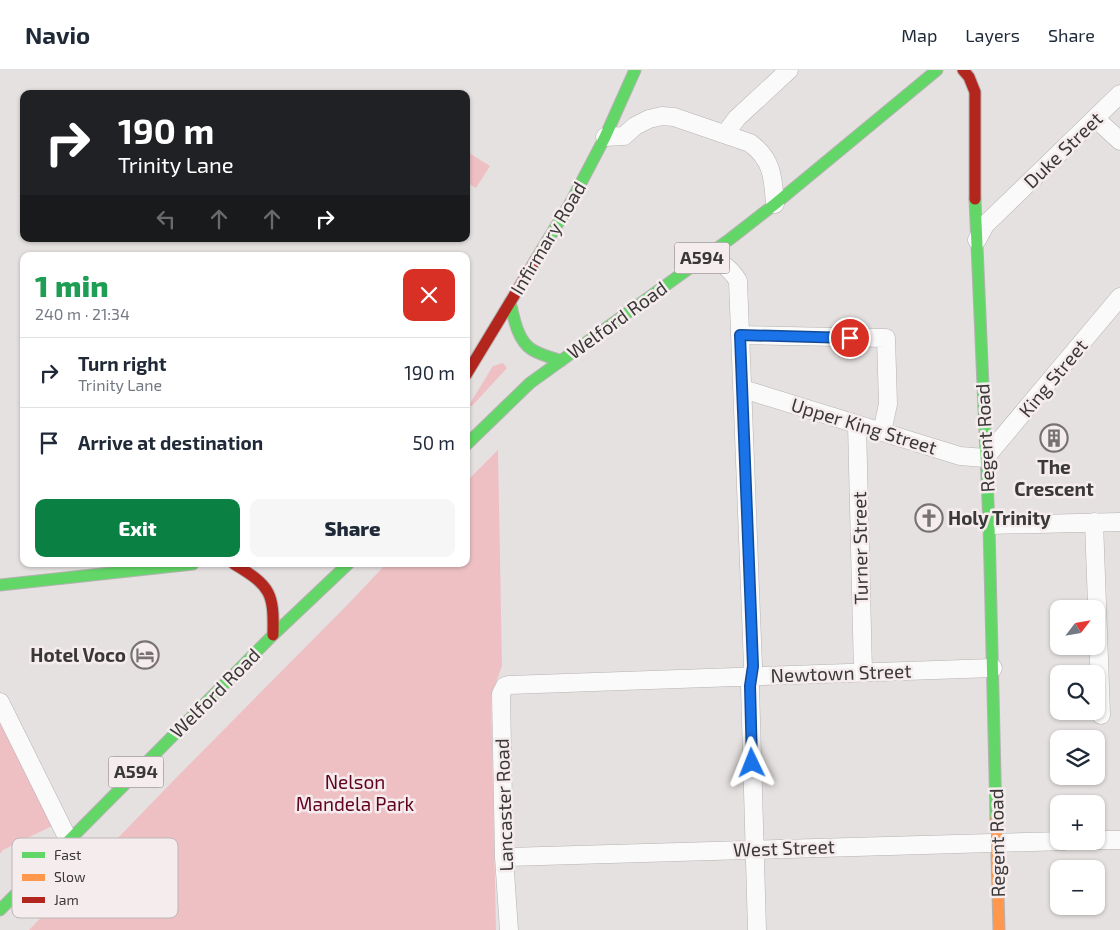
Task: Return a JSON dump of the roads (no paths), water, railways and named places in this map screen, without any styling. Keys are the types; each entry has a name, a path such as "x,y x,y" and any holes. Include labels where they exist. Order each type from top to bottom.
{"main road":[{"name":"Infirmary Road","path":"470,368 571,202 605,137 635,70"},
{"name":"Welford Road","path":"470,441 518,394 775,204 937,70"},
{"name":"Regent Road","path":"962,70 966,71 973,83 975,92 975,189 989,525 999,930"},
{"path":"510,302 518,332 524,341 531,348 561,361"},
{"path":"0,585 165,567"},
{"path":"239,567 258,578 270,592 274,609 273,635"},
{"name":"Welford Road","path":"72,838 273,635 345,567"},
{"name":"Welford Road","path":"0,910 12,898"}],"street":[{"path":"725,134 737,118 789,70"},
{"name":"Duke Street","path":"977,240 985,225 1120,94"},
{"path":"605,137 624,136 635,126 649,119 662,116 674,117 750,143 764,156 771,172 774,181 775,204"},
{"path":"1095,118 1120,141"},
{"path":"975,189 989,204 1006,205"},
{"path":"706,256 727,266 734,273 738,281 753,666 750,686 757,930"},
{"name":"King Street","path":"985,458 1120,297"},
{"path":"740,335 886,338 888,404 882,432"},
{"name":"Upper King Street","path":"743,389 960,456 985,458"},
{"name":"Turner Street","path":"857,424 863,672"},
{"path":"1094,522 1098,665"},
{"path":"989,525 1120,522"},
{"name":"Newtown Street","path":"509,685 993,668"},
{"name":"Lancaster Road","path":"509,685 505,686 501,694 504,857 510,930"},
{"path":"0,702 68,838"},
{"path":"1105,840 1120,840"},
{"name":"West Street","path":"504,857 1050,841"}],"place":[{"name":"The Crescent","path":"1054,438"},
{"name":"Holy Trinity","path":"929,518"},
{"name":"Hotel Voco","path":"145,655"}],"park label":[{"name":"Nelson Mandela Park","path":"355,793"}]}
